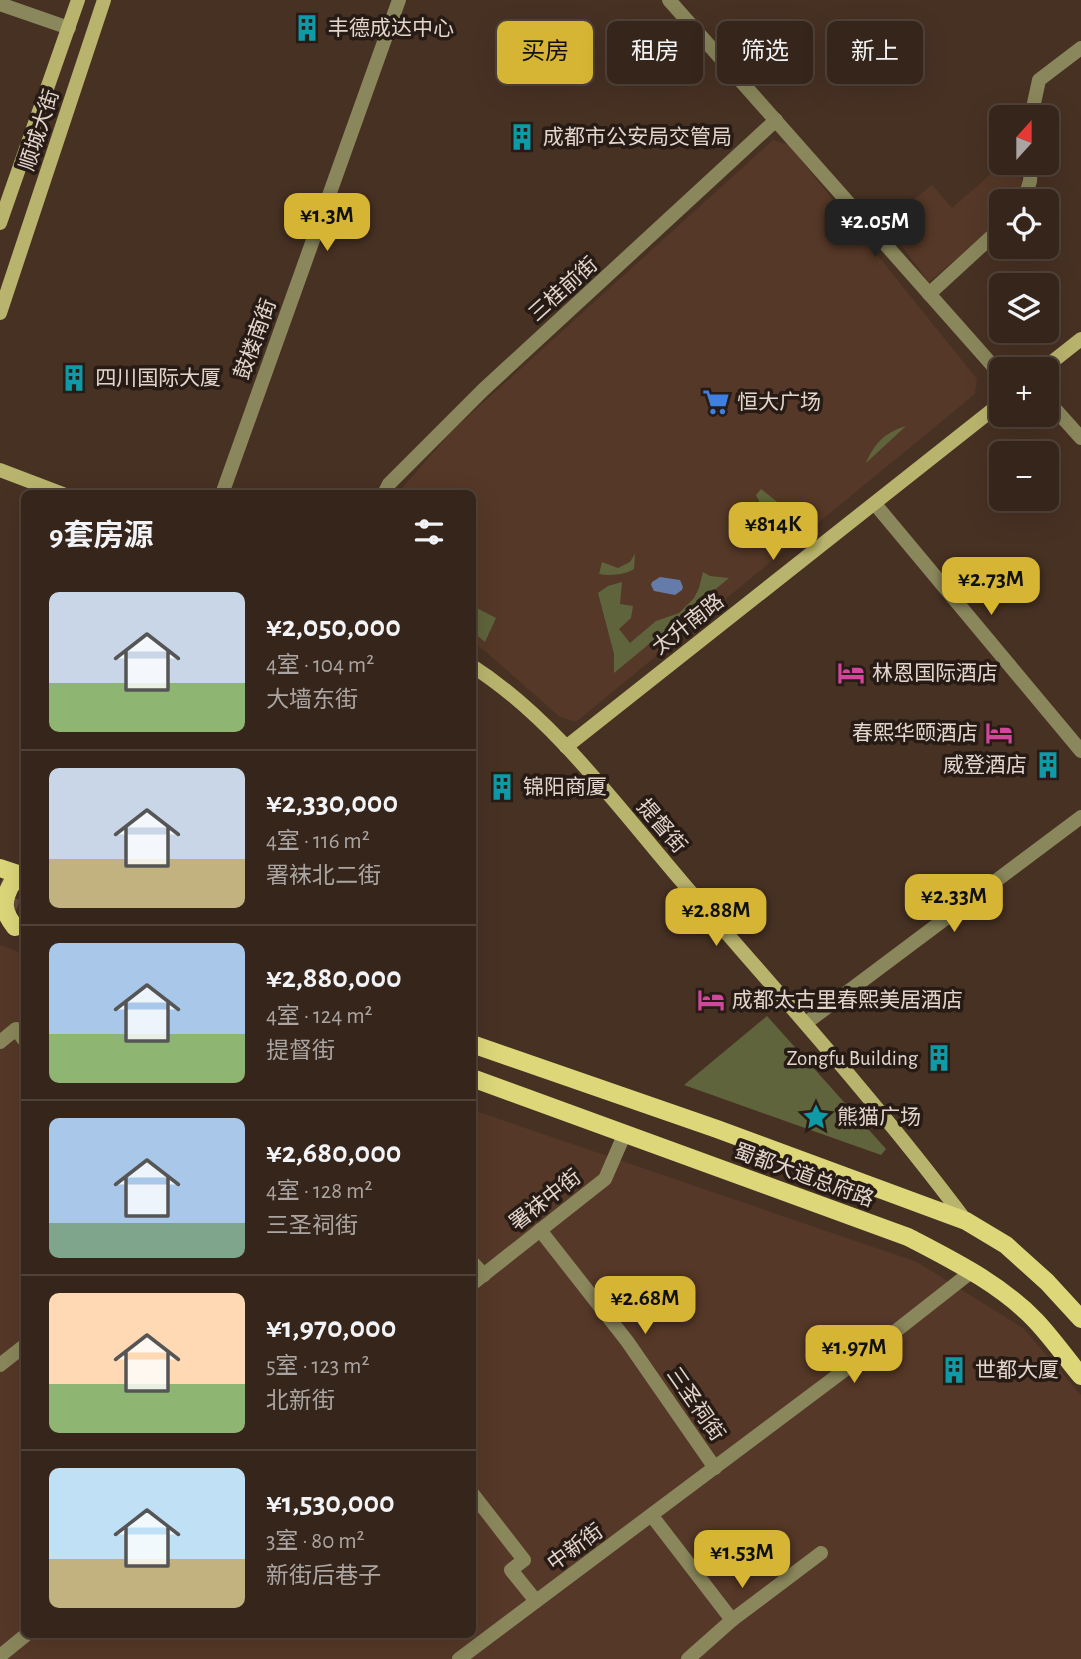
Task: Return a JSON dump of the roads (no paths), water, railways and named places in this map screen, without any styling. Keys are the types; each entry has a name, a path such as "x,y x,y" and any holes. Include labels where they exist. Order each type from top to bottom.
{"main road":[{"name":"顺城大街","path":"0,223 79,0"},
{"name":"顺城大街","path":"0,313 104,0"},
{"path":"1058,357 1081,339"},
{"name":"太升南路","path":"566,747 989,413"},
{"path":"0,470 52,490"},
{"name":"提督街","path":"476,669 502,685 566,747 806,1023 908,1144 966,1221"},
{"path":"0,868 21,876"},
{"path":"13,926 5,915 5,896 12,883 21,878"},
{"name":"蜀都大道总府路","path":"476,1045 718,1129 966,1221 1006,1245 1047,1282 1081,1319"},
{"name":"蜀都大道总府路","path":"476,1079 908,1237 994,1287 1034,1320 1081,1376"}],"street":[{"name":"鼓楼南街","path":"223,490 399,0"},
{"path":"670,0 989,362"},
{"path":"0,4 69,28"},
{"path":"1034,105 1039,80 1081,48"},
{"name":"三桂前街","path":"386,490 482,390 776,120"},
{"path":"929,294 989,239"},
{"path":"1059,413 1081,438"},
{"path":"875,504 1081,751"},
{"path":"806,1023 1081,817"},
{"path":"0,1042 16,1029 21,1036"},
{"name":"署袜中街","path":"478,1280 605,1179 625,1133"},
{"name":"三圣祠街","path":"540,1230 626,1341 715,1468"},
{"name":"中新街","path":"463,1658 971,1272"},
{"path":"0,1365 21,1348"},
{"path":"476,1498 524,1560 511,1570 536,1601"},
{"path":"652,1516 732,1620"},
{"path":"688,1659 732,1620 821,1553"},
{"path":"0,1656 22,1638"}],"water":[{"path":"660,577 680,580 682,590 675,595 654,591 652,582"}],"tunnel":[{"path":"0,885 21,892"},
{"path":"0,902 21,910"}],"place":[{"name":"丰德成达中心","path":"307,28"},
{"name":"成都市公安局交管局","path":"522,137"},
{"name":"四川国际大厦","path":"74,378"},
{"name":"恒大广场","path":"716,402"},
{"name":"林恩国际酒店","path":"851,673"},
{"name":"春熙华颐酒店","path":"999,733"},
{"name":"威登酒店","path":"1048,765"},
{"name":"锦阳商厦","path":"502,787"},
{"name":"成都太古里春熙美居酒店","path":"711,1000"},
{"name":"Zongfu Building","path":"939,1058"},
{"name":"熊猫广场","path":"816,1117"},
{"name":"世都大厦","path":"954,1370"}]}
